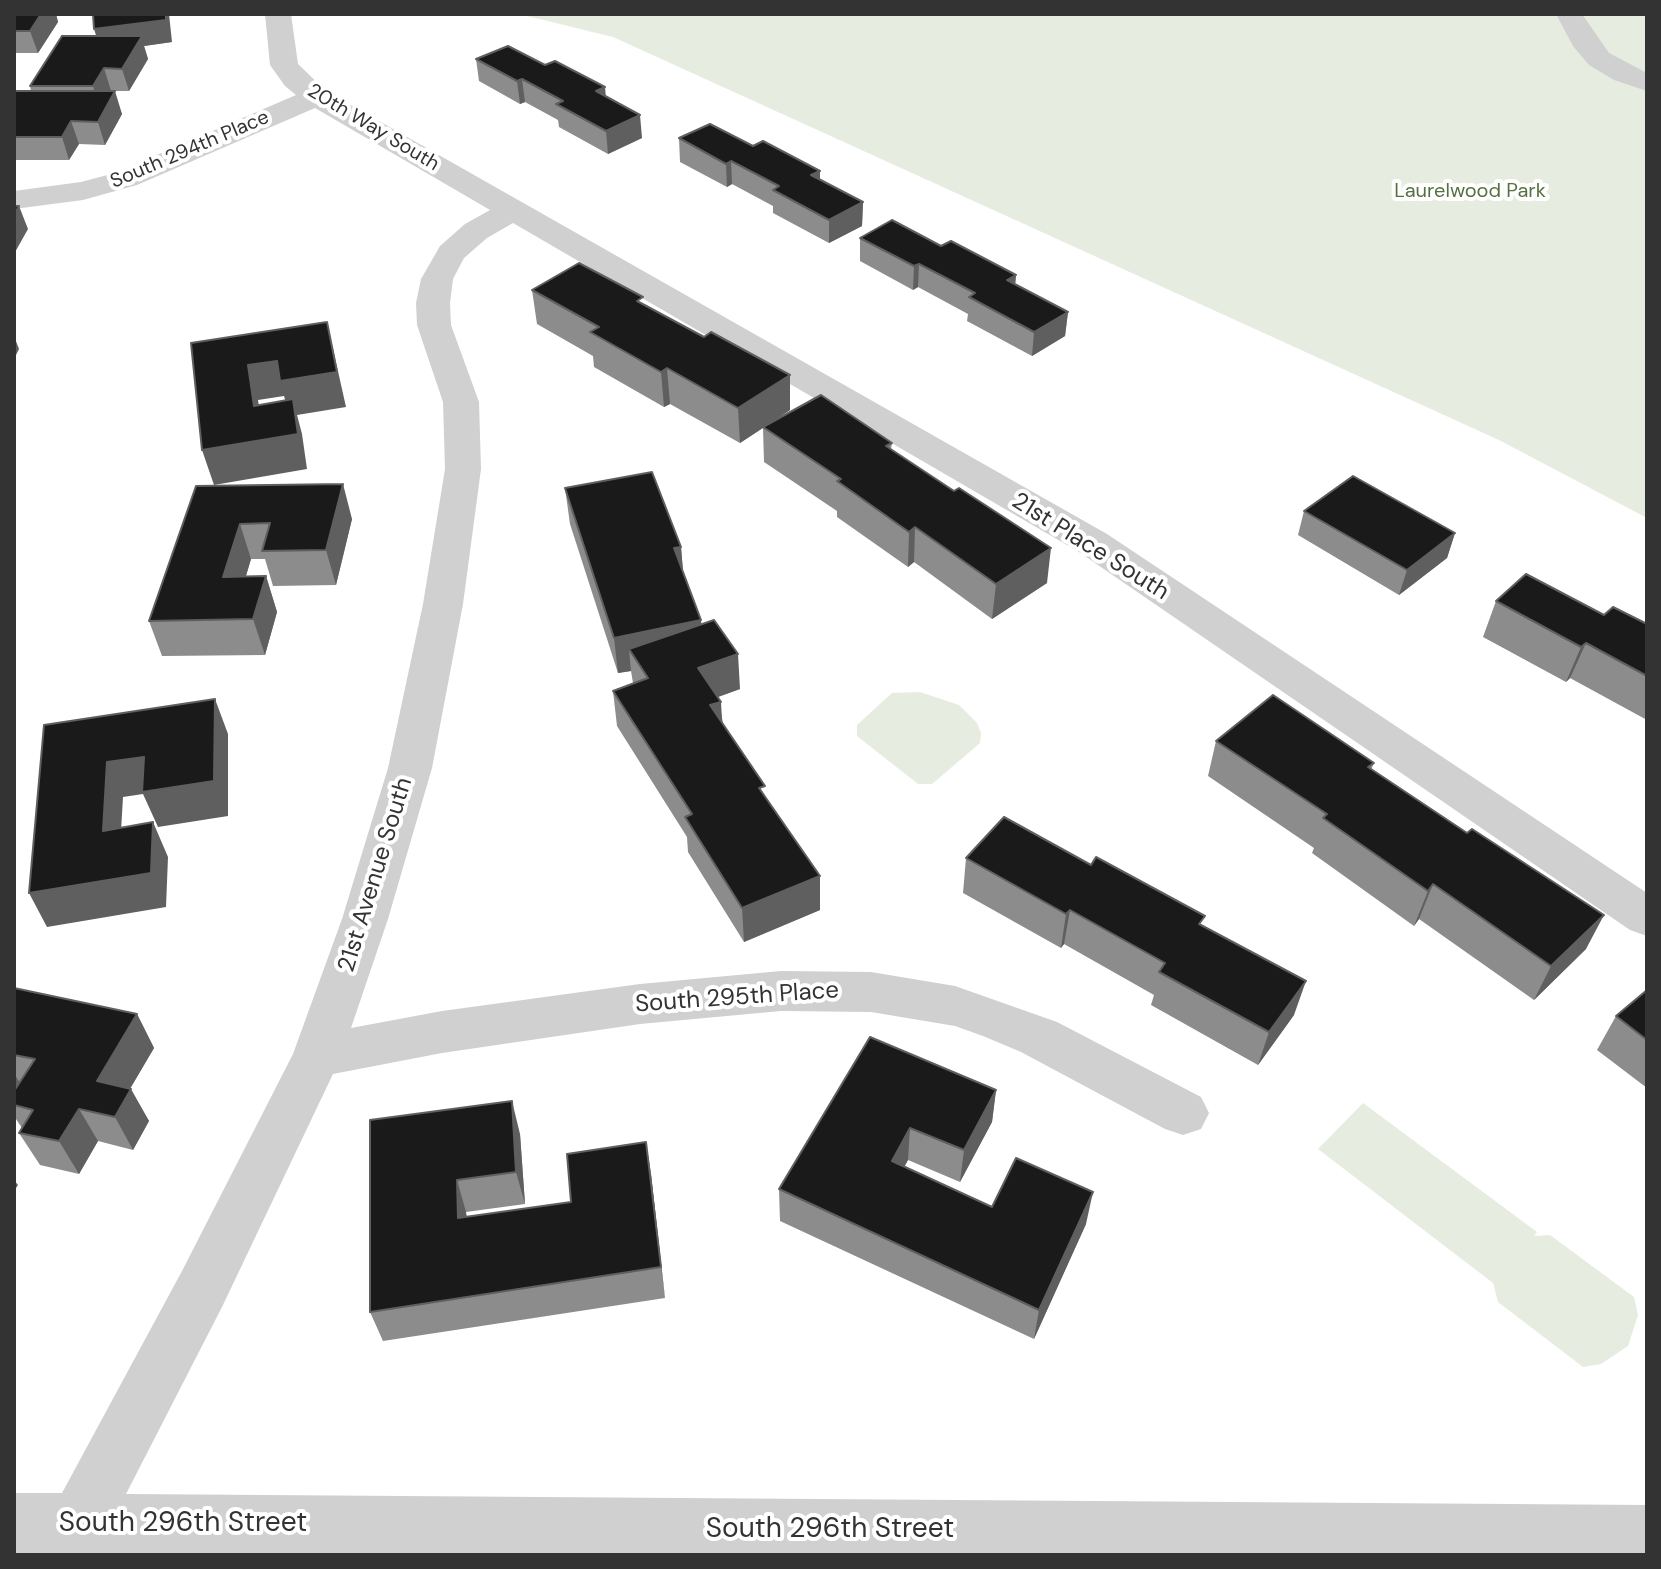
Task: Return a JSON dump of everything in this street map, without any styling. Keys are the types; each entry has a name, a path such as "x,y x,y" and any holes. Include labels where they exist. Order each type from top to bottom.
{"street":[{"name":"20th Way South","path":"278,14 284,65 295,80 316,97 512,211"},
{"path":"1569,14 1587,46 1599,59 1624,74 1647,82"},
{"name":"South 294th Place","path":"14,200 83,191 126,179 316,97"},
{"name":"21st Place South","path":"512,211 1093,543 1647,917"},
{"name":"21st Avenue South","path":"79,1523 202,1289 317,1056 365,919 410,768 455,532 465,440 461,402 434,325 433,303 437,279 451,253 476,231 512,211"},
{"name":"South 295th Place","path":"317,1056 442,1032 640,1004 749,993 871,992 955,1006 998,1020 1039,1037 1183,1113"},
{"name":"South 296th Street","path":"14,1523 683,1542 1647,1535"}],"green space":[{"name":"Laurelwood Park","path":"519,14 1647,14 1647,518 1499,440 613,37"},
{"path":"920,692 959,705 977,723 981,733 980,743 932,784 918,784 857,736 857,725 892,693"},
{"path":"1363,1103 1537,1232 1534,1236 1550,1235 1634,1297 1638,1315 1628,1346 1601,1364 1583,1367 1498,1302 1493,1283 1318,1149"}],"building":[{"path":"14,14 41,14 30,31 14,31"},
{"path":"93,14 166,14 166,20 94,29"},
{"path":"62,36 142,36 122,69 104,68 93,86 30,86"},
{"path":"508,46 545,65 555,61 605,87 596,91 640,115 606,131 556,104 563,101 476,59"},
{"path":"14,91 115,91 98,122 71,121 62,137 14,137"},
{"path":"710,124 753,146 763,141 820,171 811,175 863,202 829,220 773,190 779,186 731,161 726,164 679,138"},
{"path":"892,220 941,246 951,241 1016,275 1007,280 1068,312 1034,332 969,297 975,293 860,238"},
{"path":"579,263 643,297 637,301 704,337 711,332 790,375 738,408 667,368 661,372 590,332 599,327 532,290"},
{"path":"327,322 337,372 280,381 277,361 248,365 254,406 293,399 298,434 202,450 191,343"},
{"path":"821,395 892,443 886,446 954,491 959,488 1051,548 996,584 915,527 909,532 837,481 841,479 763,427"},
{"path":"652,472 681,547 674,548 701,620 614,638 565,488"},
{"path":"1353,476 1455,533 1407,570 1304,511"},
{"path":"343,484 326,550 262,551 270,523 240,524 223,577 266,576 253,619 149,621 196,486"},
{"path":"1526,574 1604,615 1613,607 1647,624 1647,676 1586,643 1581,647 1496,601"},
{"path":"714,620 738,654 698,668 721,702 710,705 765,786 759,788 820,876 742,908 685,817 692,814 613,691 648,678 629,649"},
{"path":"1273,695 1374,763 1368,767 1467,833 1472,829 1604,915 1551,966 1433,884 1428,891 1323,818 1327,814 1216,741"},
{"path":"215,699 214,781 142,792 144,757 107,762 103,831 153,822 151,873 29,893 44,725"},
{"path":"1004,817 1091,865 1096,857 1205,916 1199,924 1306,981 1269,1032 1159,972 1165,963 1070,910 1066,914 966,858"},
{"path":"14,988 137,1014 97,1081 131,1089 115,1117 79,1109 59,1141 19,1133 33,1110 14,1105 14,1091 35,1059 14,1055"},
{"path":"1647,990 1647,1040 1616,1016"},
{"path":"870,1037 996,1090 964,1150 910,1128 892,1161 992,1207 1016,1158 1093,1192 1039,1310 779,1189"},
{"path":"512,1101 516,1172 457,1180 458,1218 571,1202 567,1154 646,1142 661,1267 370,1312 370,1120"}]}
